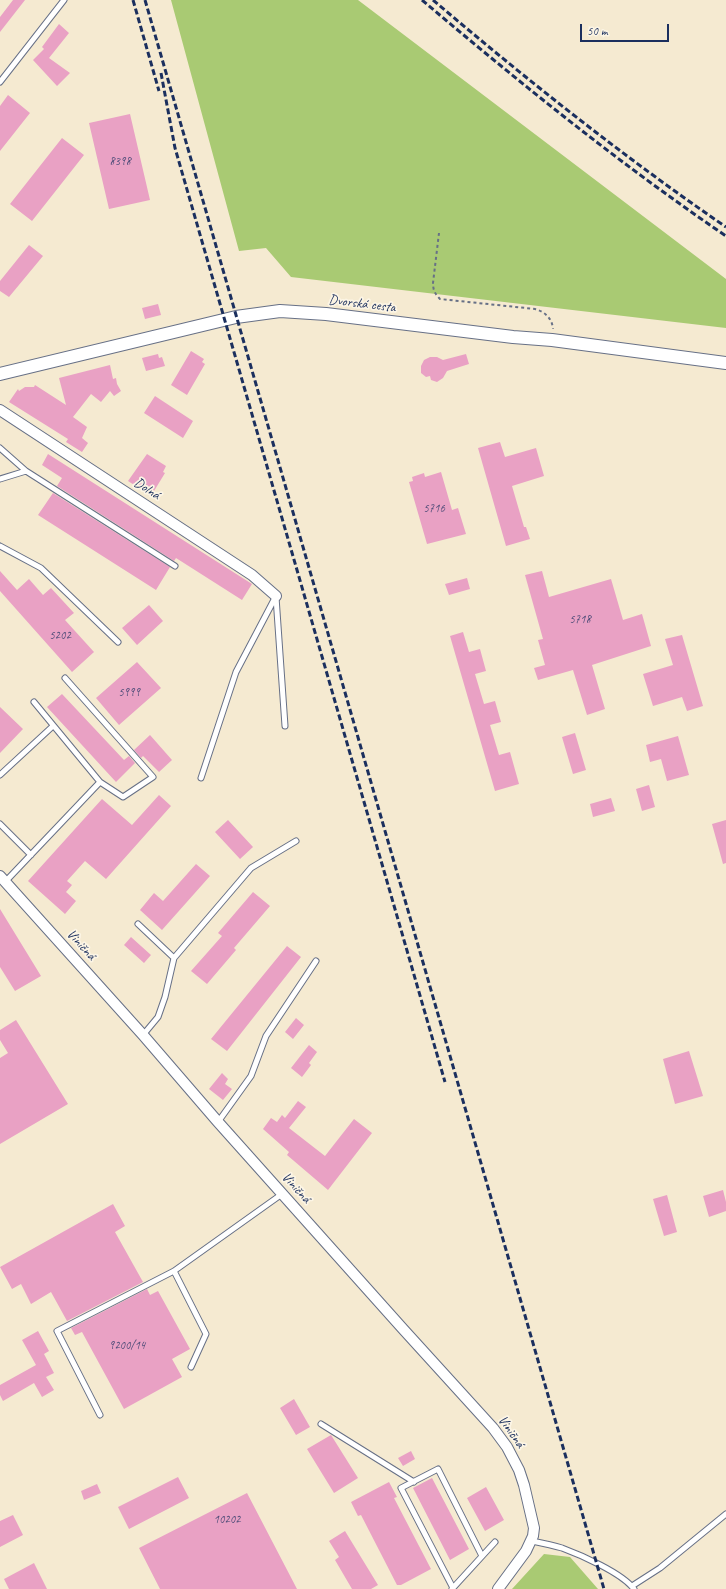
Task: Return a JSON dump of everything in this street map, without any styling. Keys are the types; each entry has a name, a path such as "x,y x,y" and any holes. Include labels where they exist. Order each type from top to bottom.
{"street":[{"name":"Dvorská cesta","path":"0,374 236,317 280,311 326,314 505,336 552,340 726,363"},
{"name":"Dolná","path":"0,410 252,575 276,596"},
{"name":"Viničná","path":"3,879 143,1035 282,1194 493,1428 507,1447 520,1470 533,1518 532,1539"},
{"path":"498,1589 522,1559 532,1539"}],"lane":[{"path":"0,82 64,0"},
{"path":"0,448 26,470 175,566"},
{"path":"0,479 26,470"},
{"path":"0,546 41,568 118,642"},
{"path":"276,596 285,726"},
{"path":"201,778 236,672 276,596"},
{"path":"34,702 100,782 124,797 153,777 65,678"},
{"path":"0,775 53,726"},
{"path":"3,879 31,855 100,782"},
{"path":"0,824 31,855"},
{"path":"143,1035 158,1017 165,997 174,958 251,868 296,841"},
{"path":"138,924 174,958"},
{"path":"218,1122 251,1076 266,1036 316,961"},
{"path":"100,1415 57,1331 174,1272 282,1194"},
{"path":"174,1272 206,1334 191,1367"},
{"path":"321,1424 414,1482"},
{"path":"482,1556 438,1470 401,1488 453,1588 495,1542"},
{"path":"532,1539 578,1554 624,1579 633,1588 726,1514"}],"path":[{"path":"439,233 433,283 436,295 440,299 540,311 548,316 552,324 552,340"}],"green space":[{"path":"171,0 358,0 726,279 726,328 291,277 266,248 239,251"},
{"path":"544,1554 570,1557 598,1589 512,1589"}],"building":[{"path":"13,0 25,0 0,32 0,17"},
{"path":"59,24 69,33 49,58 70,73 57,86 33,60 44,49 42,47"},
{"path":"8,95 30,113 0,151 0,106"},
{"path":"130,114 150,200 109,209 89,123"},
{"path":"62,138 84,155 32,221 10,204"},
{"path":"29,245 43,256 9,297 0,291 0,281"},
{"path":"158,304 161,315 145,319 142,308"},
{"path":"191,351 204,359 202,362 205,364 187,395 171,385"},
{"path":"158,354 159,358 162,357 165,366 146,371 142,358"},
{"path":"466,354 469,364 447,371 443,378 437,382 431,380 430,376 426,377 421,373 421,366 424,360 430,357 437,357 443,360"},
{"path":"110,365 113,379 116,378 117,384 121,391 114,396 110,391 101,402 91,394 73,417 87,427 82,438 88,443 82,452 66,442 68,439 9,402 18,389 19,391 25,387 34,387 35,385 66,405 59,378"},
{"path":"155,396 193,421 183,438 144,413"},
{"path":"500,442 505,457 536,448 544,476 512,486 524,527 526,527 530,539 506,546 478,448"},
{"path":"48,454 252,584 242,600 176,558 174,561 57,486 62,478 42,465"},
{"path":"147,454 166,466 163,472 165,473 151,496 128,481"},
{"path":"441,472 452,510 458,508 466,534 427,544 409,482 413,481 412,477 424,473 425,477"},
{"path":"53,493 170,567 156,590 38,515"},
{"path":"0,571 17,590 29,579 43,595 51,588 74,613 65,620 94,652 72,672 0,591"},
{"path":"542,571 549,597 611,579 623,620 642,614 651,646 592,665 605,709 587,715 573,670 538,680 534,668 545,665 538,640 543,639 525,575"},
{"path":"467,578 470,589 449,595 445,584"},
{"path":"149,605 163,621 137,645 122,628"},
{"path":"463,632 469,652 480,649 486,671 475,674 484,704 495,701 501,722 490,725 499,755 510,752 519,784 495,791 450,636"},
{"path":"682,635 703,706 687,711 682,697 653,706 643,674 673,665 665,639"},
{"path":"137,662 161,688 119,725 96,698"},
{"path":"62,694 124,760 129,756 135,763 116,782 47,707"},
{"path":"0,707 23,729 0,753"},
{"path":"575,733 586,770 573,774 562,737"},
{"path":"150,735 172,760 159,772 143,756 141,758 134,750"},
{"path":"678,736 689,775 667,781 661,759 650,762 646,745"},
{"path":"649,785 655,807 642,811 636,789"},
{"path":"159,795 171,806 106,879 85,861 67,881 72,885 66,892 76,901 65,914 28,881 102,799 132,825"},
{"path":"611,798 615,811 593,817 590,804"},
{"path":"228,820 253,847 240,859 215,832"},
{"path":"726,820 726,863 723,864 712,824"},
{"path":"196,864 210,876 162,930 140,910 154,893 163,901"},
{"path":"253,892 270,906 234,948 236,950 207,984 191,971 222,936 218,933"},
{"path":"0,909 41,976 15,991 0,967"},
{"path":"131,937 151,955 144,963 124,945"},
{"path":"287,946 301,957 227,1051 211,1039"},
{"path":"296,1018 304,1025 293,1039 285,1032"},
{"path":"16,1020 68,1104 0,1144 0,1058 8,1053 0,1040 0,1030"},
{"path":"309,1045 317,1052 309,1063 311,1065 302,1077 291,1068"},
{"path":"689,1051 703,1096 675,1104 663,1059"},
{"path":"222,1073 228,1079 225,1084 232,1089 223,1100 209,1089"},
{"path":"298,1101 306,1107 289,1128 325,1156 354,1119 372,1133 328,1190 287,1155 289,1152 263,1129 271,1118 277,1122 282,1115 285,1118"},
{"path":"723,1190 726,1202 726,1211 709,1217 703,1196"},
{"path":"667,1195 677,1232 664,1236 653,1199"},
{"path":"113,1204 125,1226 115,1232 143,1282 67,1321 51,1292 31,1304 21,1284 12,1289 0,1267"},
{"path":"147,1289 150,1295 158,1291 190,1349 172,1359 182,1377 124,1409 82,1332 75,1335 71,1328"},
{"path":"38,1331 49,1351 44,1354 54,1373 46,1377 54,1390 42,1397 34,1383 3,1401 0,1395 0,1385 36,1365 22,1340"},
{"path":"294,1399 310,1427 296,1435 280,1408"},
{"path":"331,1435 358,1478 334,1493 307,1449"},
{"path":"411,1451 415,1459 403,1466 398,1458"},
{"path":"178,1477 189,1498 129,1529 118,1507"},
{"path":"432,1478 469,1549 450,1560 413,1488"},
{"path":"389,1482 397,1497 394,1498 431,1569 401,1585 397,1585 361,1515 358,1516 351,1502"},
{"path":"97,1484 101,1493 84,1500 81,1491"},
{"path":"486,1487 504,1520 485,1531 467,1498"},
{"path":"247,1493 297,1589 160,1589 139,1548"},
{"path":"13,1515 23,1535 0,1547 0,1521"},
{"path":"345,1531 378,1585 371,1589 352,1589 335,1560 339,1557 329,1541"},
{"path":"34,1563 47,1589 9,1589 4,1579"}],"railway":[{"path":"133,0 159,91"},
{"path":"145,0 604,1589"},
{"path":"422,0 496,62 609,152 726,236"},
{"path":"433,0 613,146 726,227"},
{"path":"161,73 175,148 445,1082"}]}
